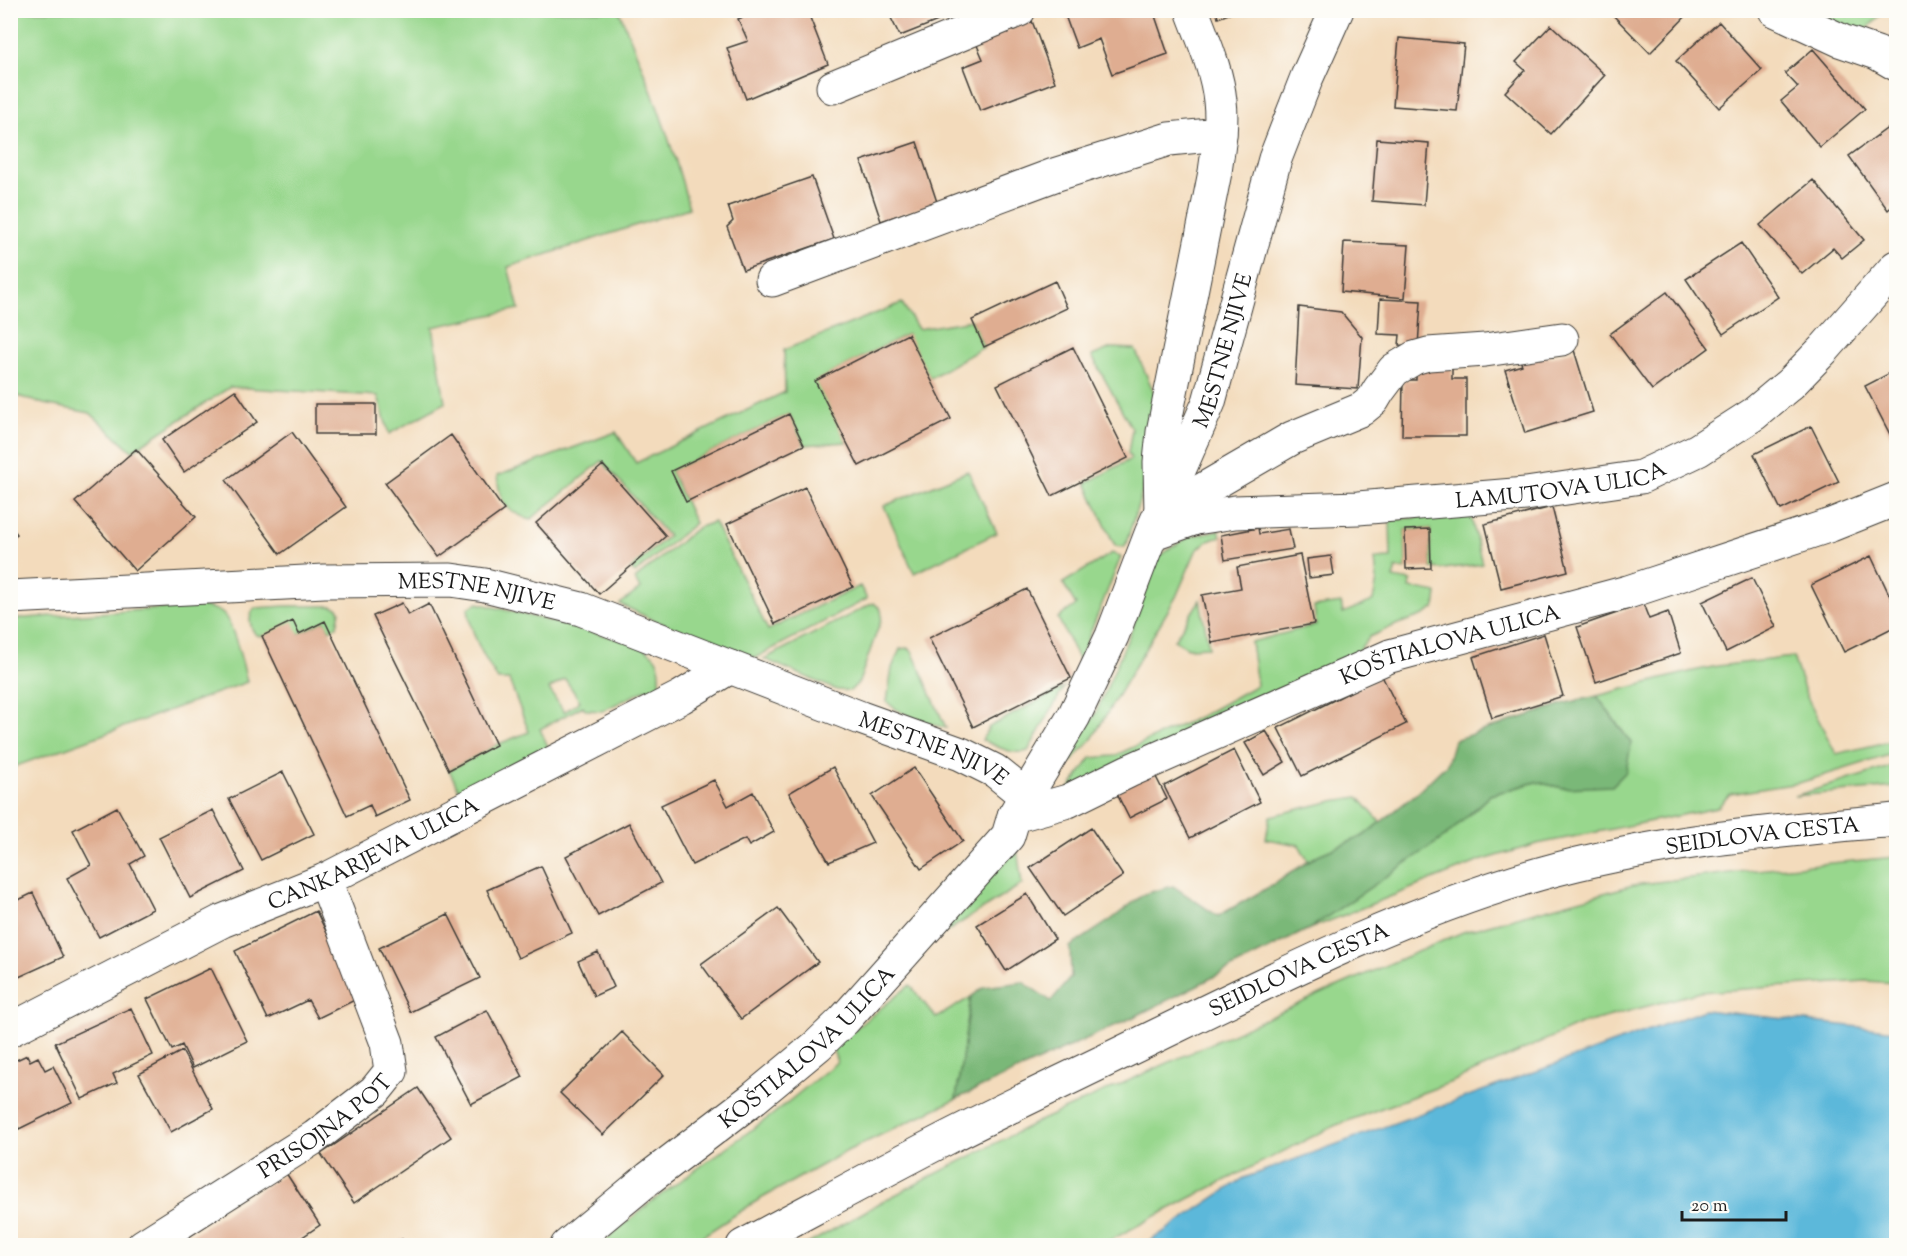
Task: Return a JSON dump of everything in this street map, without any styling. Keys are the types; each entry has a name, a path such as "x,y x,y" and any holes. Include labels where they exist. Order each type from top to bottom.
{"street":[{"path":"833,87 1019,10"},
{"path":"1156,524 1162,432 1215,172 1220,134 1220,101 1213,66 1192,10"},
{"name":"MESTNE NJIVE","path":"10,597 324,581 451,580 485,585 581,609 861,718 961,754 995,771 1020,806 1079,706 1112,636 1156,524 1209,402 1275,159 1336,10"},
{"path":"1775,10 1877,53 1896,64"},
{"path":"772,280 1054,175 1169,139 1220,134"},
{"name":"LAMUTOVA ULICA","path":"1156,524 1235,512 1358,508 1526,494 1641,477 1698,450 1754,414 1791,383 1824,350 1896,267"},
{"path":"1156,524 1292,438 1362,409 1373,400 1394,370 1414,358 1428,354 1485,350 1562,339"},
{"name":"KOŠTIALOVA ULICA","path":"567,1245 649,1178 754,1098 808,1054 844,1020 1008,836 1020,806 1068,801 1140,766 1390,656 1628,591 1831,525 1896,499"},
{"name":"CANKARJEVA ULICA","path":"10,1030 222,921 326,880 681,698 730,667"},
{"name":"SEIDLOVA CESTA","path":"743,1245 947,1138 1249,990 1386,928 1466,898 1539,874 1608,857 1742,834 1896,820"},
{"name":"PRISOJNA POT","path":"143,1245 315,1137 375,1091 391,1071 387,1043 326,880"}],"green space":[{"path":"10,11 619,11 658,108 689,208 508,267 519,309 433,327 445,403 389,434 378,396 230,387 132,451 90,413 44,404 11,394"},
{"path":"1806,11 1884,11 1865,31 1859,31"},
{"path":"902,303 918,329 972,320 984,347 930,378 907,334 816,381 847,442 804,445 789,414 671,471 695,523 635,573 631,569 668,536 602,461 530,520 514,512 502,500 497,476 616,432 636,463 785,392 784,350"},
{"path":"1111,348 1135,349 1160,406 1147,476 1125,547 1116,546 1113,542 1086,483 1131,459 1128,453 1132,429 1092,356"},
{"path":"968,471 997,533 914,573 884,506"},
{"path":"1470,512 1482,564 1444,569 1431,568 1430,529 1405,530 1406,569 1396,568 1393,578 1411,581 1410,588 1437,593 1435,608 1424,615 1369,637 1349,663 1068,790 1091,758 1114,756 1201,716 1257,685 1251,642 1316,625 1314,607 1341,603 1343,613 1373,601 1377,580 1375,559 1391,558 1390,520"},
{"path":"714,522 768,630 860,586 867,599 755,658 653,620 620,604 640,589 635,579 697,528"},
{"path":"1219,530 1221,536 1206,542 1196,551 1176,597 1092,739 1052,783 1070,749 1076,745 1096,713 1131,631 1158,558 1189,537"},
{"path":"1112,553 1121,557 1079,661 1058,618 1076,605 1063,583"},
{"path":"1200,600 1209,647 1188,648 1174,640"},
{"path":"478,603 631,642 647,650 656,659 660,670 660,688 654,693 647,689 602,711 586,710 583,706 540,729 551,753 462,796 449,770 496,745 529,732 509,680 498,680 478,645 468,608","holes":["565,679 580,701 564,712 549,689"]},
{"path":"873,603 881,610 881,620 859,682 850,691 837,690 764,659"},
{"path":"201,606 218,610 227,619 238,646 247,682 11,768 11,619"},
{"path":"333,606 340,611 337,626 329,630 325,621 299,634 256,635 250,622 252,611 255,608"},
{"path":"907,648 912,651 946,728 907,715 887,702 892,668 900,649"},
{"path":"1793,657 1806,695 1836,754 1896,740 1896,753 1799,783 1730,794 1717,808 1537,844 1480,861 1309,929 1446,836 1490,795 1536,782 1563,788 1631,743 1597,696 1718,666"},
{"path":"1064,687 1028,751 1010,751 982,740 989,727"},
{"path":"1597,696 1631,743 1626,772 1612,786 1563,788 1536,782 1490,795 1446,836 1309,929 1138,1015 956,1099 971,997 984,987 1023,982 1051,1001 1071,977 1070,947 1144,894 1173,886 1218,916 1269,887 1318,855 1363,836 1417,793 1447,764 1454,740 1566,703"},
{"path":"1896,764 1896,787 1794,796 1887,768"},
{"path":"1358,797 1380,822 1363,836 1308,861 1299,845 1266,839 1270,816"},
{"path":"1017,849 1022,884 930,942"},
{"path":"1896,857 1896,983 1866,981 1700,992 1581,1024 1454,1081 1334,1126 1101,1245 806,1245 885,1200 1037,1122 1463,932 1633,885 1746,871"},
{"path":"910,985 936,1018 971,997 956,1099 847,1151 755,1202 689,1245 598,1246 651,1202 772,1115 837,1062 832,1047"}],"water":[{"path":"1704,1010 1896,1031 1896,1245 1144,1245 1244,1178"}],"building":[{"path":"761,10 807,10 828,64 746,99 727,48 748,41 738,19"},
{"path":"887,10 963,10 963,11 900,36"},
{"path":"1063,10 1153,10 1168,54 1112,74 1099,39 1077,48"},
{"path":"1216,10 1237,10 1237,11 1218,18"},
{"path":"1608,10 1686,10 1689,13 1650,53"},
{"path":"1032,21 1055,82 980,111 963,67 983,59 976,43"},
{"path":"1719,22 1762,70 1719,108 1676,61"},
{"path":"1551,25 1605,75 1551,134 1505,92 1525,70 1516,62"},
{"path":"1399,38 1464,44 1457,111 1393,106"},
{"path":"1813,49 1865,109 1820,147 1781,101 1798,87 1785,73"},
{"path":"1896,122 1896,203 1888,210 1849,156"},
{"path":"1377,139 1429,143 1424,205 1372,201"},
{"path":"917,142 937,202 881,221 861,161"},
{"path":"812,177 834,239 743,270 727,227 733,221 728,206"},
{"path":"1813,180 1864,240 1842,258 1833,248 1802,274 1760,225"},
{"path":"1344,242 1409,245 1405,298 1341,292"},
{"path":"1741,243 1778,297 1723,334 1686,279"},
{"path":"1055,281 1067,308 984,347 972,320"},
{"path":"1667,292 1709,348 1652,390 1610,334"},
{"path":"1380,299 1421,301 1418,346 1399,345 1400,335 1378,334"},
{"path":"1299,307 1341,312 1362,337 1358,389 1295,385"},
{"path":"908,334 951,419 859,466 815,381"},
{"path":"1073,347 1128,458 1052,496 997,385"},
{"path":"1574,350 1593,412 1525,433 1505,370 1522,365 1519,357 1553,357"},
{"path":"1416,368 1452,369 1452,379 1466,379 1466,436 1402,436 1403,380 1416,380"},
{"path":"1896,370 1896,443 1895,444 1865,386"},
{"path":"235,390 257,422 184,472 162,440"},
{"path":"315,404 376,404 376,434 315,434"},
{"path":"789,414 804,445 686,502 671,471"},
{"path":"1811,426 1839,482 1781,510 1754,454"},
{"path":"292,432 346,507 280,554 226,480"},
{"path":"451,435 504,510 439,557 385,483"},
{"path":"136,449 196,517 135,571 75,502"},
{"path":"603,465 666,536 599,594 536,523"},
{"path":"805,487 853,587 775,624 727,524"},
{"path":"1552,507 1568,571 1501,588 1485,524"},
{"path":"10,525 17,534 10,539"},
{"path":"1258,528 1259,534 1289,529 1293,549 1225,560 1221,535"},
{"path":"1430,529 1431,568 1406,569 1405,530"},
{"path":"1300,555 1314,624 1212,643 1202,595 1241,588 1237,567"},
{"path":"1331,556 1334,575 1309,578 1307,559"},
{"path":"1871,556 1896,609 1896,626 1844,652 1811,585"},
{"path":"1752,578 1776,627 1726,652 1702,602"},
{"path":"1027,589 1071,678 973,727 929,638"},
{"path":"402,603 408,615 429,604 496,745 449,770 373,616"},
{"path":"1643,604 1649,619 1668,612 1681,653 1596,682 1577,627"},
{"path":"293,621 299,634 325,621 410,800 375,817 370,805 347,816 262,636"},
{"path":"1544,634 1563,696 1492,718 1473,657"},
{"path":"1382,676 1406,724 1302,776 1278,728"},
{"path":"1266,731 1285,762 1264,775 1245,743"},
{"path":"1234,750 1260,802 1190,838 1164,786"},
{"path":"833,767 873,843 829,862 789,793"},
{"path":"914,768 963,841 921,869 872,796"},
{"path":"283,772 314,834 261,860 229,799"},
{"path":"1154,773 1167,799 1129,818 1116,792"},
{"path":"714,780 728,806 753,792 774,832 749,846 745,839 692,865 661,805"},
{"path":"117,807 144,856 130,864 153,909 99,937 67,878 91,865 73,830"},
{"path":"213,810 244,871 190,898 159,837"},
{"path":"629,823 661,883 598,916 566,856"},
{"path":"1091,828 1123,876 1063,916 1030,868"},
{"path":"541,866 572,933 518,958 487,890"},
{"path":"33,893 63,957 10,981 10,904"},
{"path":"1027,894 1055,939 1006,971 977,925"},
{"path":"778,908 818,962 741,1019 701,964"},
{"path":"316,911 359,998 318,1018 308,1000 268,1019 235,951"},
{"path":"448,914 480,978 410,1012 379,948"},
{"path":"598,952 614,987 594,996 578,961"},
{"path":"211,968 247,1041 193,1068 182,1045 172,1050 147,999"},
{"path":"131,1008 153,1055 113,1074 117,1083 82,1099 55,1043"},
{"path":"487,1010 523,1077 471,1104 436,1037"},
{"path":"622,1032 664,1075 603,1135 560,1093"},
{"path":"182,1051 213,1109 171,1132 139,1074"},
{"path":"27,1055 30,1061 38,1057 45,1070 53,1066 72,1103 19,1129 10,1112 10,1063"},
{"path":"418,1088 451,1137 354,1203 321,1154"},
{"path":"286,1173 320,1225 289,1246 175,1246"},
{"path":"402,1239 411,1246 397,1246"}]}
